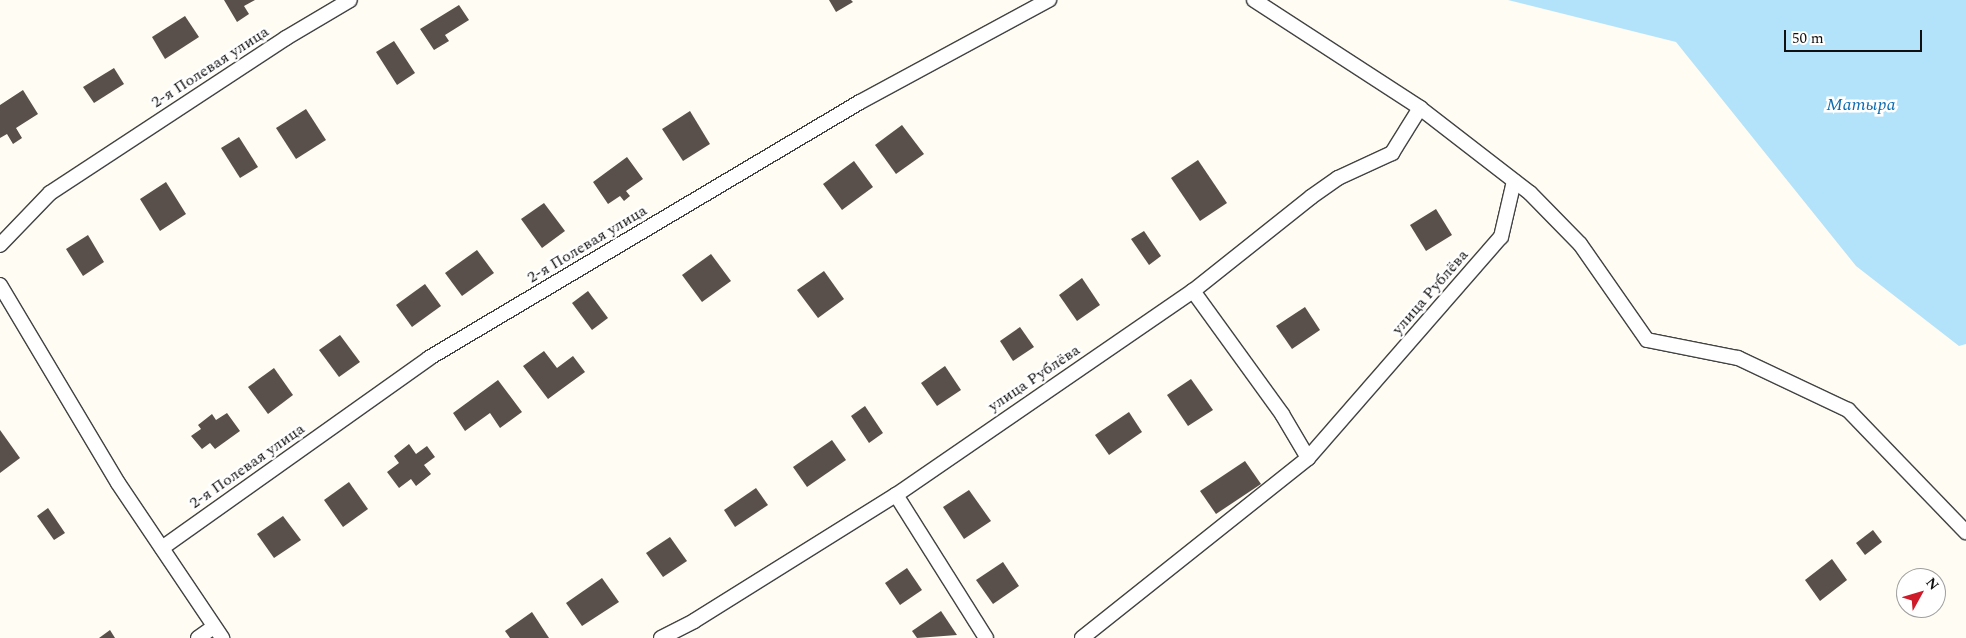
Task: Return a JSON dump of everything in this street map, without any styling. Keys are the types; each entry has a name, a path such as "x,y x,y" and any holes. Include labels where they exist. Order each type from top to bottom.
{"street":[{"name":"2-я Полевая улица","path":"0,245 50,193 286,38 350,0"},
{"name":"2-я Полевая улица","path":"162,548 429,358 860,102 1049,0"},
{"path":"1254,0 1420,108 1514,181 1580,244 1647,340 1738,358 1848,410 1966,532"},
{"name":"улица Рублёва","path":"661,638 694,621 896,495 1193,292 1311,197 1338,178 1392,153 1420,108"},
{"name":"улица Рублёва","path":"1082,638 1308,458 1501,237 1514,181"},
{"path":"0,285 118,483 218,632 198,638"},
{"path":"1193,292 1282,414 1308,458"},
{"path":"896,495 986,638"}],"water":[{"name":"Матыра","path":"1508,0 1966,0 1966,344 1959,346 1856,266 1676,42"}],"building":[{"path":"224,0 255,0 244,6 249,14 237,22"},
{"path":"829,0 851,0 853,2 836,12"},
{"path":"459,5 469,20 445,35 449,41 434,50 420,29"},
{"path":"185,16 199,37 165,59 152,37"},
{"path":"394,41 415,73 397,85 376,52"},
{"path":"114,68 124,84 94,103 83,87"},
{"path":"23,90 38,114 16,128 22,138 13,144 7,134 0,138 0,105"},
{"path":"306,109 326,140 296,159 276,128"},
{"path":"690,111 710,144 683,161 662,129"},
{"path":"902,125 924,154 896,174 875,145"},
{"path":"239,137 258,167 240,178 221,148"},
{"path":"627,157 643,179 626,191 630,196 624,201 620,196 608,204 593,182"},
{"path":"1198,160 1227,203 1200,221 1171,178"},
{"path":"854,161 873,187 842,210 823,184"},
{"path":"166,182 186,214 160,231 140,199"},
{"path":"544,203 565,231 542,248 521,219"},
{"path":"1436,209 1452,235 1426,251 1410,225"},
{"path":"1144,231 1161,256 1149,265 1131,239"},
{"path":"88,235 104,262 83,276 66,249"},
{"path":"477,250 494,273 462,296 445,273"},
{"path":"711,254 731,281 702,302 682,275"},
{"path":"824,271 844,299 818,318 797,290"},
{"path":"1082,278 1100,305 1077,321 1059,295"},
{"path":"425,284 441,306 412,327 396,305"},
{"path":"588,291 608,318 592,330 572,303"},
{"path":"1305,307 1320,330 1292,349 1276,326"},
{"path":"1020,327 1034,347 1013,361 1000,341"},
{"path":"340,335 360,362 339,377 319,350"},
{"path":"544,351 557,368 573,356 585,372 548,399 523,366"},
{"path":"945,366 961,390 937,406 921,383"},
{"path":"274,368 293,395 268,414 248,387"},
{"path":"1191,379 1213,410 1188,426 1167,395"},
{"path":"498,380 522,412 500,428 490,413 465,431 453,413"},
{"path":"865,406 883,433 869,443 851,416"},
{"path":"1129,412 1142,432 1109,455 1095,435"},
{"path":"227,413 240,431 215,449 210,443 202,449 191,436 201,429 198,425 212,414 216,420"},
{"path":"0,430 20,458 0,473"},
{"path":"832,440 846,460 807,487 793,467"},
{"path":"409,444 416,454 427,446 435,457 424,465 431,474 416,486 411,479 399,488 387,472 399,463 394,456"},
{"path":"1245,461 1261,484 1216,514 1200,491"},
{"path":"349,482 368,509 343,527 324,500"},
{"path":"756,488 768,505 735,527 724,510"},
{"path":"969,490 991,521 964,539 943,507"},
{"path":"48,508 65,533 54,540 37,516"},
{"path":"283,516 301,540 274,558 257,534"},
{"path":"1873,530 1882,542 1865,555 1856,543"},
{"path":"670,537 687,561 663,577 646,553"},
{"path":"1832,559 1847,580 1820,601 1805,580"},
{"path":"1003,562 1019,586 993,604 976,580"},
{"path":"907,568 922,590 900,605 885,583"},
{"path":"602,578 619,602 582,626 566,603"},
{"path":"941,611 957,635 917,638 912,631"},
{"path":"532,612 549,638 510,638 505,631"},
{"path":"110,630 115,638 99,638"}]}
